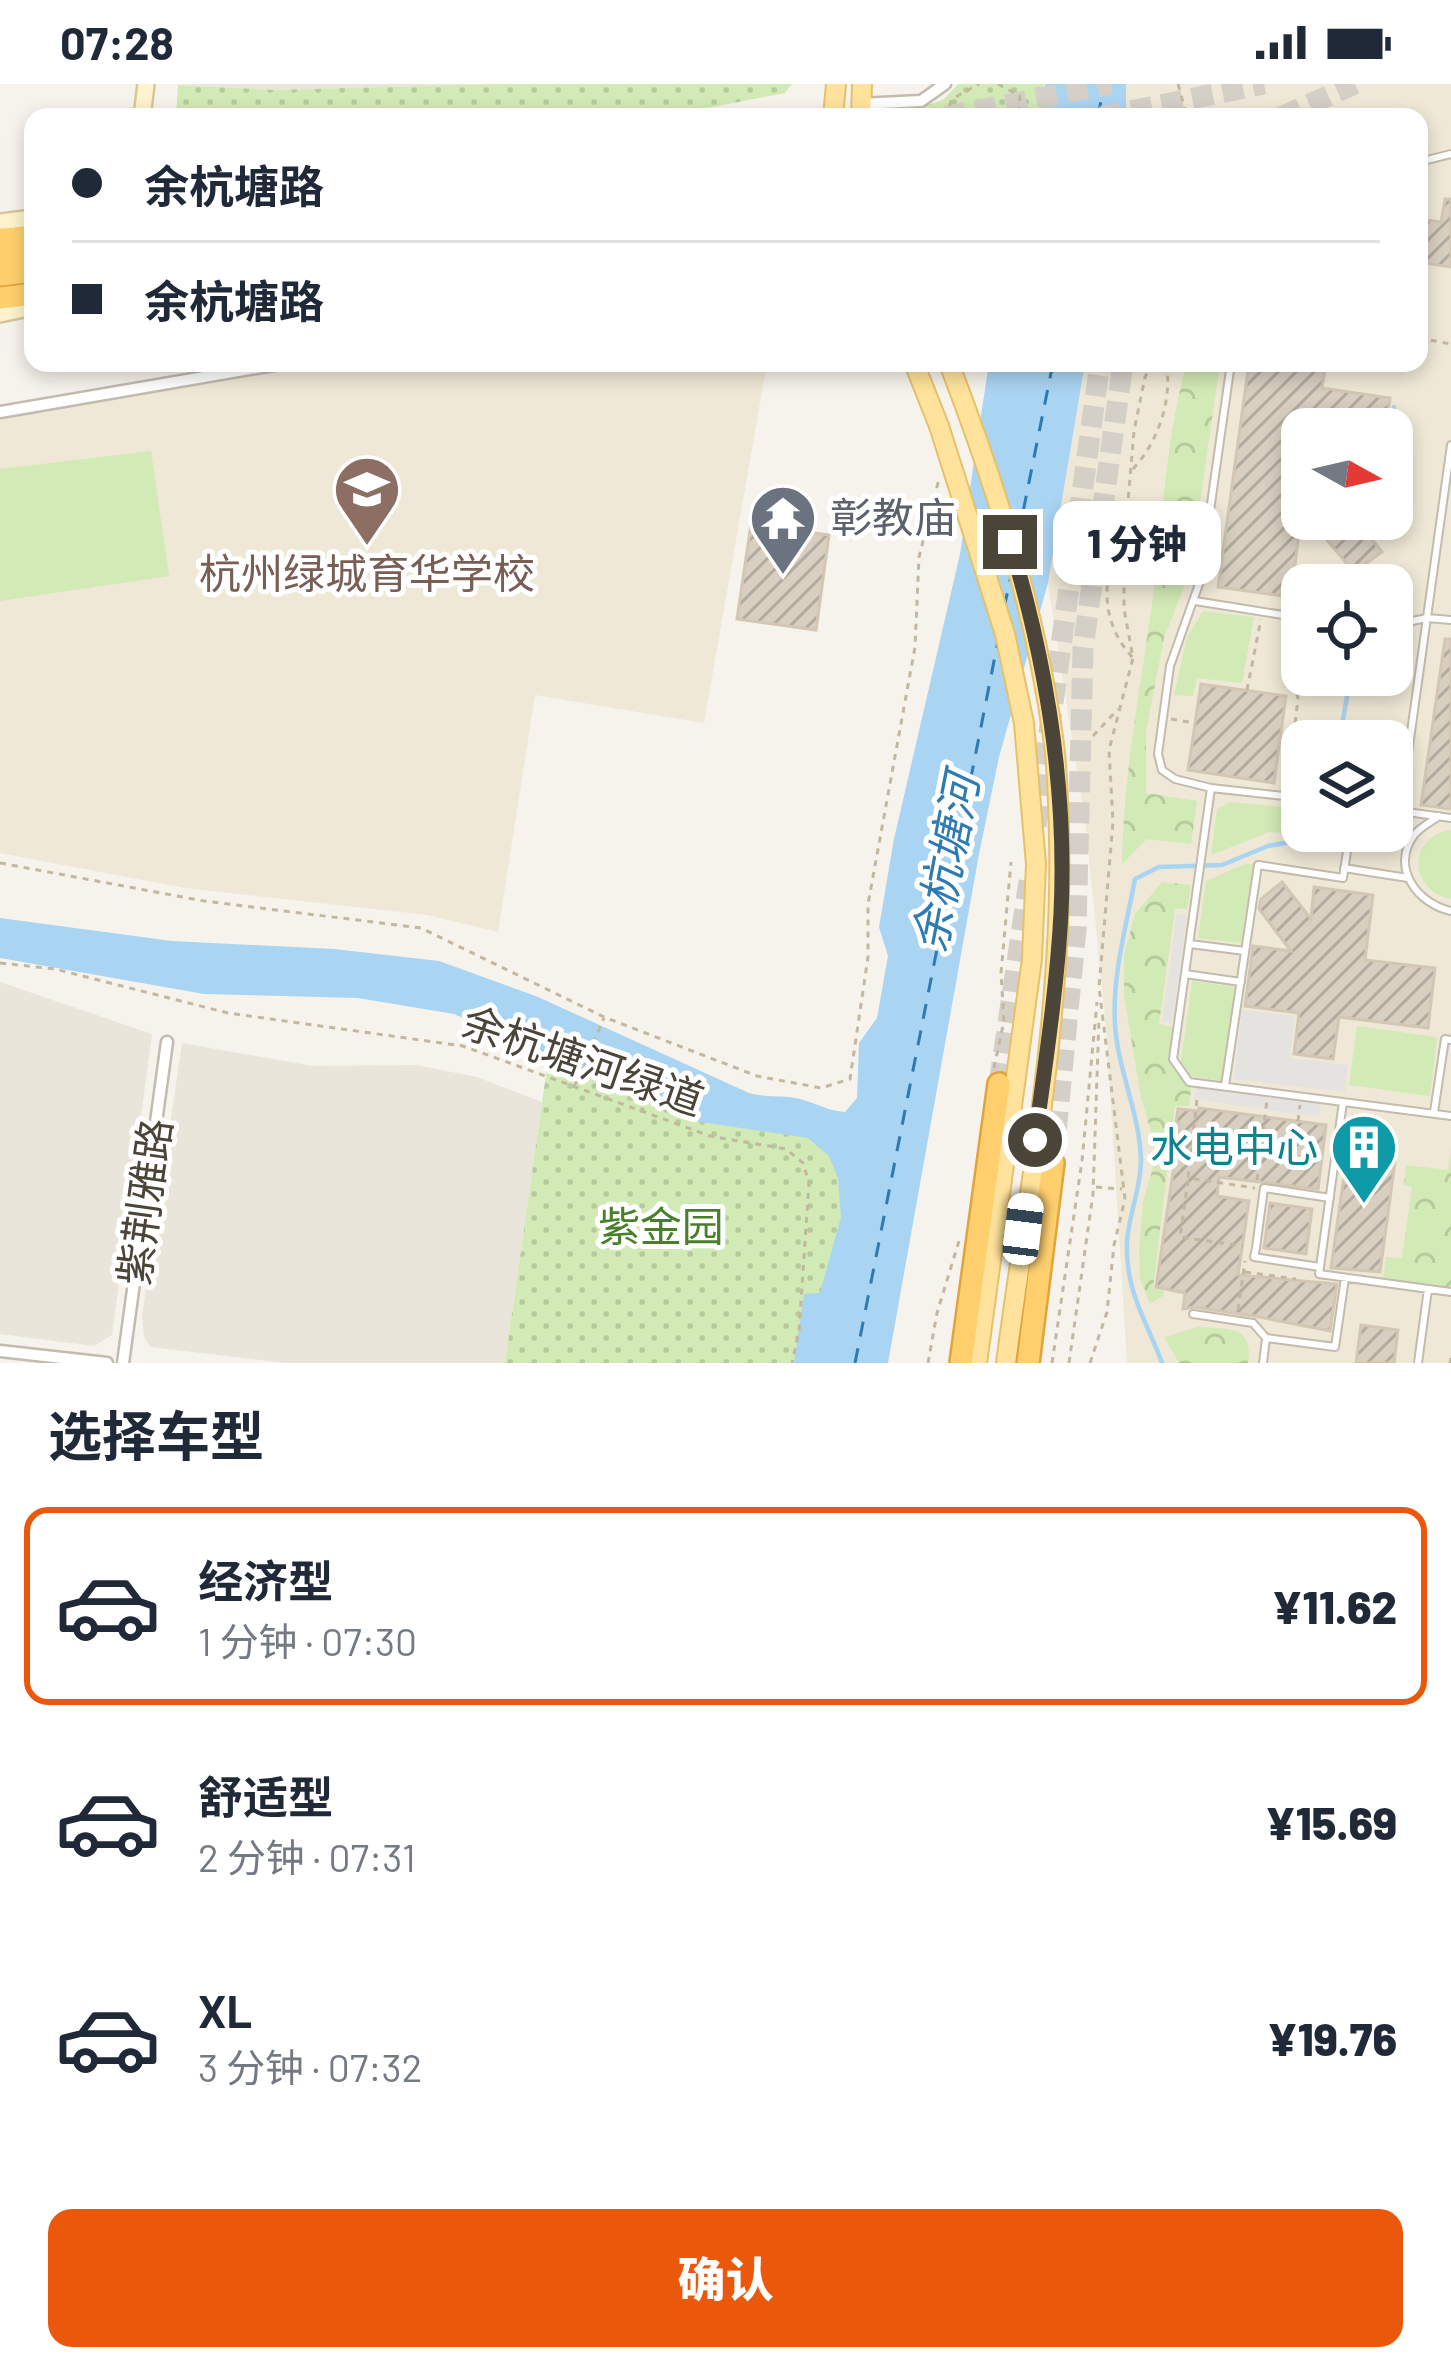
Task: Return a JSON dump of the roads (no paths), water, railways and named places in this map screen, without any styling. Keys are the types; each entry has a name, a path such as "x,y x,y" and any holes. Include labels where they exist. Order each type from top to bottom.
{"highway":[{"path":"961,1363 999,1084"},
{"path":"1028,1363 1053,1163"}],"main road":[{"path":"918,372 1005,634 1024,723 1036,864 1032,959 977,1363"},
{"path":"953,372 987,463 1022,581 1054,741 1061,910 1006,1363"}],"street":[{"path":"861,102 921,101 945,84"},
{"path":"0,412 204,372"},
{"name":"紫荆雅路","path":"123,1363 167,1042"},
{"path":"0,1351 107,1363"}],"lane":[{"path":"1230,372 1195,601 1180,628 1170,666 1158,754 1162,770 1175,779 1281,796"},
{"path":"1411,720 1446,514 1451,445"},
{"path":"1195,601 1281,615"},
{"path":"1413,621 1451,620"},
{"path":"1211,788 1173,1059 1189,1082 1451,1116"},
{"path":"1413,812 1451,818"},
{"path":"1438,816 1415,834 1406,857 1408,878 1424,902 1451,911"},
{"path":"1225,1087 1258,865 1342,878 1347,852"},
{"path":"1344,868 1408,878"},
{"path":"1190,944 1245,951"},
{"path":"1185,974 1240,982"},
{"path":"1434,1114 1445,1039 1451,1040"},
{"path":"1343,1102 1319,1274 1451,1292"},
{"path":"1320,1267 1254,1257 1264,1189 1330,1198"},
{"path":"1192,1314 1253,1323 1266,1338 1335,1346 1345,1278"},
{"path":"1418,1363 1428,1289"},
{"path":"1263,1363 1266,1338"}],"water":[{"path":"1045,84 1126,84 1126,108 1043,108"},
{"name":"余杭塘河","path":"988,372 1083,372 1048,583 999,757 979,854 888,1363 794,1363 804,1294 820,1293 841,1217 838,1178 829,1156 808,1138 701,1122 454,1014 358,998 204,994 0,958 0,918 172,941 334,949 439,961 538,997 749,1093 796,1098 845,1112 857,1098 859,1043 877,1018 888,956 879,927 894,839 960,554"}],"waterway":[{"path":"1343,720 1347,696"},
{"path":"1162,1363 1133,1290 1127,1259 1141,1160 1117,1042 1115,1007 1135,879 1159,867 1222,865 1281,844"}],"tunnel":[{"path":"990,108 1111,84"},
{"path":"1145,108 1264,84"},
{"path":"1301,108 1355,84"},
{"path":"1036,826 1099,372"},
{"path":"1053,1163 1076,930 1083,648 1122,372"},
{"path":"999,1084 1029,881"}],"place":[{"name":"杭州绿城育华学校","path":"367,548"},
{"name":"彰教庙","path":"783,577"},
{"name":"水电中心","path":"1364,1206"}],"park label":[{"name":"紫金园","path":"661,1227"}]}
